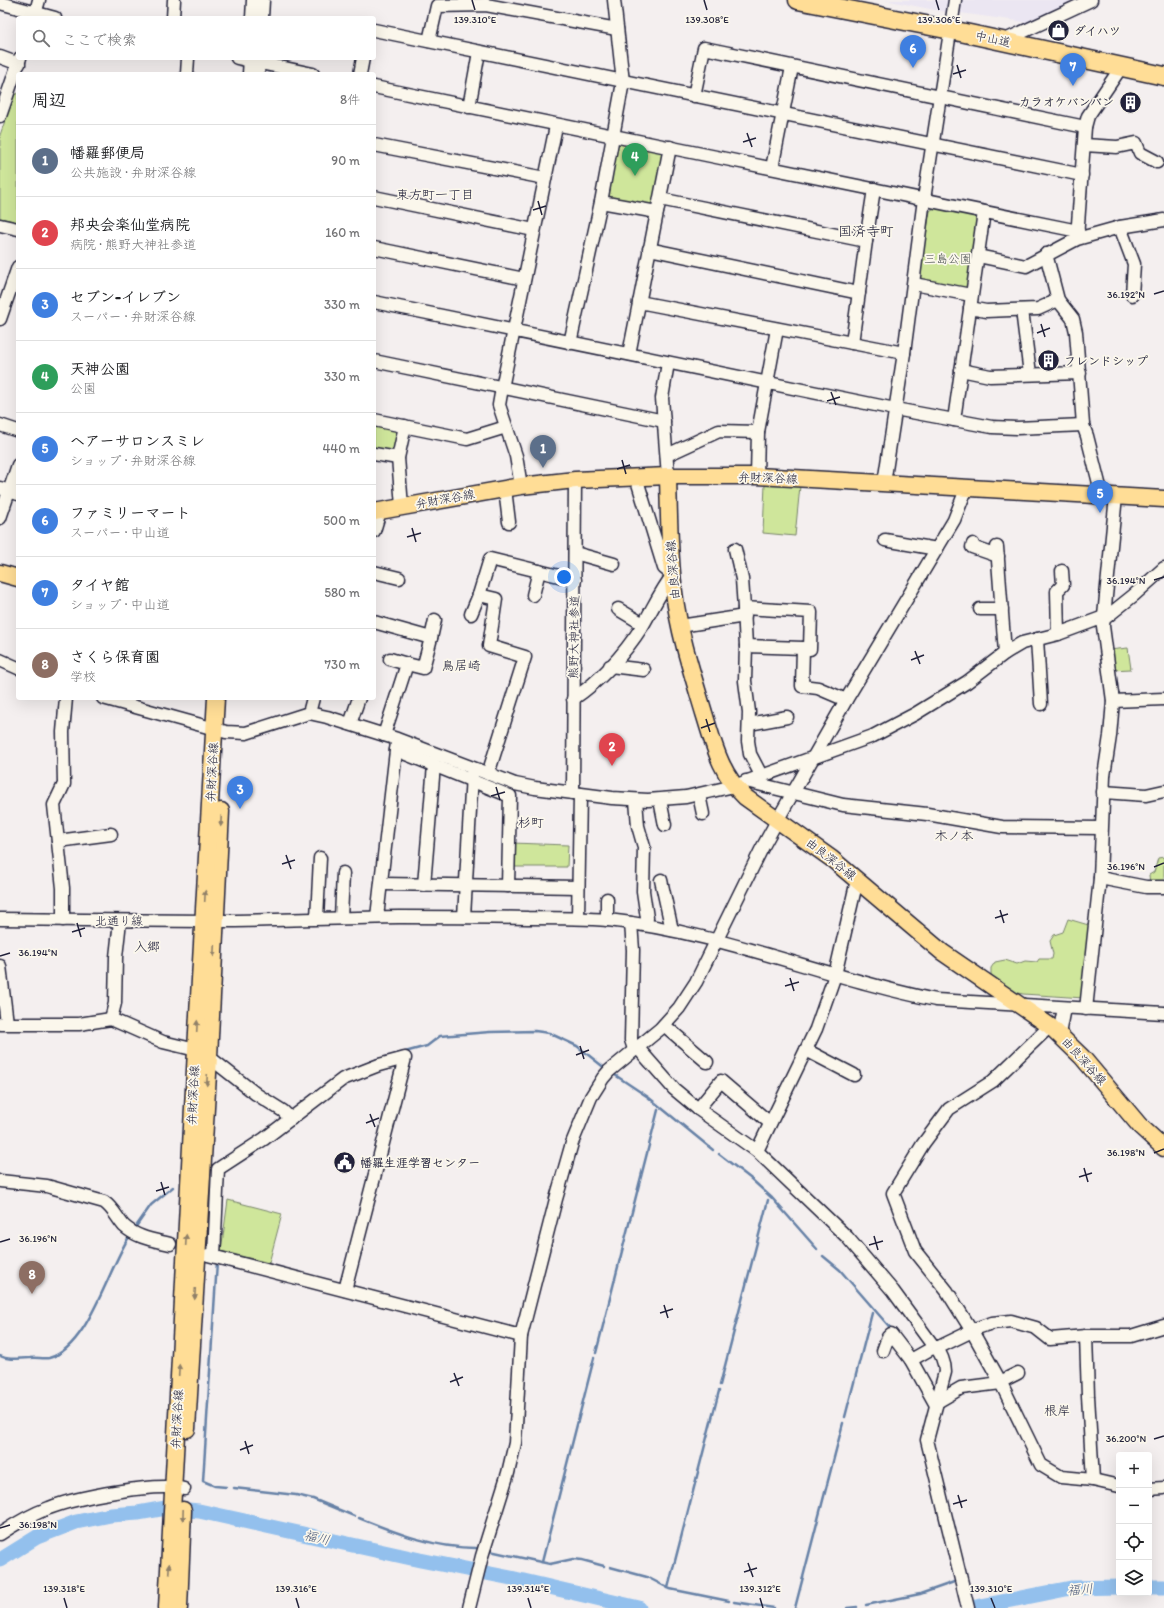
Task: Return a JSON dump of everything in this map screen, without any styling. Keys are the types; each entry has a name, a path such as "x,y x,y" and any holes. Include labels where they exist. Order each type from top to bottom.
{"highway":[{"name":"中山道","path":"798,0 951,30 1164,76"}],"main road":[{"name":"弁財深谷線","path":"377,511 521,486 575,480 668,476 758,476 1164,499"},
{"name":"由良深谷線","path":"668,476 674,591 680,626 688,663 715,751 724,770 740,783 745,797 814,844 942,952 1055,1030 1082,1057 1140,1126 1164,1148"},
{"path":"0,573 16,577"},
{"name":"弁財深谷線","path":"216,700 220,730"},
{"name":"弁財深谷線","path":"177,1536 177,1489 220,730 227,700"},
{"path":"167,1608 177,1536"},
{"path":"177,1536 179,1608"}],"street":[{"path":"0,3 34,16 39,0"},
{"path":"173,16 174,0"},
{"path":"252,16 253,0"},
{"path":"262,16 263,0"},
{"path":"570,343 601,202 623,82 614,0"},
{"path":"884,483 914,284 924,199 934,145 955,0"},
{"path":"1003,41 1091,0"},
{"path":"429,41 437,6 486,5 617,29"},
{"path":"376,30 623,82 783,113 1082,176"},
{"path":"694,96 704,48 1085,127"},
{"path":"469,107 479,52"},
{"path":"0,57 19,61 0,116"},
{"path":"187,72 188,60"},
{"path":"244,60 302,72"},
{"path":"360,72 363,60"},
{"path":"250,72 255,63"},
{"path":"772,168 792,66"},
{"path":"1078,235 1085,127 1088,116 1122,66"},
{"path":"376,87 556,126 670,147 924,199 1078,235"},
{"path":"521,486 516,456 499,405 556,126"},
{"path":"1084,145 1117,147 1136,143 1140,153 1157,162"},
{"path":"376,145 545,178"},
{"path":"629,354 670,147"},
{"path":"852,343 874,189"},
{"path":"376,197 534,230"},
{"path":"660,199 866,241"},
{"path":"601,202 657,212"},
{"path":"954,420 984,212"},
{"path":"978,256 1026,266 1078,235 1164,220"},
{"path":"0,225 16,229"},
{"path":"1120,227 1134,264 1132,295"},
{"path":"376,248 524,279"},
{"path":"649,249 859,293"},
{"path":"1046,254 1058,300 1073,319 1080,373 1083,425 1109,495 1104,630 1113,701 1103,792 1100,878 1086,1009"},
{"path":"0,319 16,273"},
{"path":"914,284 972,295"},
{"path":"970,308 986,311 1038,309 1058,300"},
{"path":"376,302 766,383 998,428 1083,425"},
{"path":"639,302 904,353"},
{"path":"1022,310 1030,374"},
{"path":"758,476 758,432 777,329"},
{"path":"376,361 664,421"},
{"path":"668,363 662,398 668,476"},
{"path":"961,370 990,376 1080,373"},
{"path":"376,420 467,438 506,427"},
{"path":"0,425 16,430"},
{"path":"402,506 398,458 405,426"},
{"path":"667,455 719,431 758,432"},
{"path":"376,454 398,458"},
{"path":"0,518 16,471"},
{"path":"573,699 590,688 629,644 643,624 665,585 673,575 664,568 636,477"},
{"name":"熊野大神社参道","path":"575,480 573,699 578,918"},
{"path":"469,1608 482,1556 508,1473 515,1443 521,1336 572,1143 596,1088 610,1071 664,1025 688,995 778,819 846,700 954,520 968,487"},
{"path":"505,489 509,522"},
{"path":"885,540 937,549"},
{"path":"973,544 972,547 998,551 1005,653"},
{"path":"735,549 742,579 746,646 745,675 748,702 748,741 750,754 761,775"},
{"path":"575,552 614,564"},
{"path":"471,614 490,559 575,580"},
{"path":"110,700 220,730 246,733 309,713 327,717 384,735 396,744 434,765 472,775 488,774 515,784 576,794 636,800 660,800 699,795 740,783 866,739 894,726 971,680 1005,653 1022,643 1058,634 1104,618 1134,595 1164,568"},
{"path":"533,595 539,571"},
{"path":"1058,634 1057,591 1063,585 1062,571"},
{"path":"376,572 399,578"},
{"path":"479,594 496,599 489,646 526,657 488,774"},
{"path":"618,608 643,624"},
{"path":"980,609 1002,608"},
{"path":"680,626 744,612 811,612 810,649 746,646"},
{"path":"390,659 423,668 436,620"},
{"path":"376,623 431,638"},
{"path":"1036,639 1041,704"},
{"path":"803,648 802,686 818,688 846,700"},
{"path":"0,660 16,667"},
{"path":"384,735 407,664"},
{"path":"610,666 644,670"},
{"path":"1113,701 1164,699"},
{"path":"63,920 63,888 54,805 64,784 63,732 66,700"},
{"path":"309,713 313,700"},
{"path":"350,724 358,700"},
{"path":"748,724 787,718"},
{"path":"396,744 472,775 510,796 508,886"},
{"path":"377,917 396,744"},
{"path":"424,885 434,765"},
{"path":"464,917 472,775"},
{"path":"740,783 794,793 843,805 927,814 1002,827 1101,828"},
{"path":"1103,792 1146,795 1164,791"},
{"path":"699,795 703,814"},
{"path":"636,800 638,826 648,847 643,891 647,918 646,925"},
{"path":"660,800 665,824"},
{"path":"58,841 111,834"},
{"path":"317,918 320,858"},
{"path":"341,918 343,873"},
{"path":"1100,878 1146,887 1164,887"},
{"path":"662,880 672,930"},
{"path":"757,1151 816,1029 835,976 857,880"},
{"path":"381,884 578,887"},
{"path":"607,899 607,920"},
{"name":"北通り線","path":"0,919 209,921 377,917 464,917 578,918 607,920 672,930 716,941 835,976 936,1000 1164,1013"},
{"path":"111,1019 115,1003 116,957 120,921"},
{"path":"631,923 631,1040 636,1048 674,1089 698,1109 757,1151 847,1237 893,1291 936,1348 945,1365 945,1372 937,1404 926,1440 968,1608"},
{"path":"0,966 4,1024 78,1024 111,1019 163,1042 202,1053 256,1094 283,1111 291,1119"},
{"path":"1064,1008 1055,1030 993,1081 949,1109 923,1144 893,1193 915,1251 947,1291 972,1331 1001,1383 1041,1465 1061,1477 1093,1480 1116,1485"},
{"path":"664,1025 708,1062"},
{"path":"806,1050 854,1075"},
{"path":"345,1290 405,1058 379,1065 343,1079 264,1139 218,1169 211,1256 521,1336"},
{"path":"698,1109 721,1081 770,1122"},
{"path":"0,1181 47,1186 104,1202 109,1205 125,1226 139,1237 170,1244"},
{"path":"911,1360 992,1323 1011,1321 1036,1328 1050,1339 1086,1336 1131,1336 1164,1326"},
{"path":"883,1352 888,1337 891,1334 911,1360 937,1404"},
{"path":"1086,1336 1093,1480"},
{"path":"937,1404 961,1388 1001,1383 1018,1373"},
{"path":"1152,1488 1164,1488"},
{"path":"0,1534 15,1524 56,1506 83,1499 131,1490 177,1489"}],"shaded area":[{"path":"885,0 952,0 950,13"},
{"path":"955,0 1081,0 1031,23 953,12"}],"green space":[{"path":"16,94 16,222 0,218 0,135 14,95"},
{"path":"620,143 662,151 664,155 653,206 606,197 616,146"},
{"name":"三島公園","path":"934,208 977,216 979,220 969,289 923,283 919,278 930,211"},
{"path":"376,425 400,431 396,453 376,451"},
{"path":"765,484 800,486 795,536 763,533"},
{"path":"1128,648 1131,669 1112,670 1109,650"},
{"path":"512,843 568,845 567,867 511,867"},
{"path":"1164,857 1164,883 1150,884 1149,875 1154,872 1158,858"},
{"path":"1068,919 1092,926 1084,998 1023,994 1014,992 991,976 991,968 995,962 1005,960 1017,964 1025,961 1037,962 1039,959 1052,959 1053,954 1050,941 1054,935 1063,932"},
{"path":"228,1200 282,1214 269,1263 221,1251"}],"waterway":[{"path":"394,1055 427,1046 440,1036 490,1032 535,1031 549,1033 577,1046 606,1069"},
{"path":"351,1070 378,1059"},
{"path":"612,1073 648,1097 713,1150"},
{"path":"308,1098 325,1086"},
{"path":"596,1353 658,1110"},
{"path":"719,1154 750,1178 772,1198 817,1249"},
{"path":"135,1228 151,1205 173,1187"},
{"path":"720,1385 768,1200"},
{"path":"0,1356 11,1359 49,1358 63,1351 75,1339 86,1324 129,1237"},
{"path":"823,1256 840,1270 893,1331"},
{"path":"217,1262 203,1481 215,1486 226,1487"},
{"path":"845,1417 872,1313"},
{"path":"542,1562 594,1358"},
{"path":"668,1588 719,1391"},
{"path":"795,1608 843,1423"},
{"path":"234,1488 296,1495 313,1499 354,1516"},
{"name":"福川","path":"0,1560 37,1537 76,1522 111,1515 138,1513 166,1508 199,1511 420,1560 511,1578 639,1608"},
{"path":"359,1518 416,1539 446,1545 476,1548"},
{"path":"490,1551 550,1564 573,1559 604,1566"},
{"path":"610,1567 647,1577 670,1589 729,1601"},
{"path":"866,1605 920,1594 957,1581"},
{"name":"福川","path":"971,1608 1071,1588 1116,1587"},
{"name":"福川","path":"1152,1587 1164,1587"},
{"path":"734,1602 774,1608"},
{"path":"847,1608 857,1607"}],"place":[{"name":"ダイハツ","path":"1059,31"},
{"name":"ファミリーマート","path":"913,68"},
{"name":"タイヤ館","path":"1073,86"},
{"name":"カラオケバンバン","path":"1130,102"},
{"name":"天神公園","path":"635,176"},
{"name":"フレンドシップ","path":"1048,361"},
{"name":"幡羅郵便局","path":"543,468"},
{"name":"ヘアーサロンスミレ","path":"1100,513"},
{"name":"邦央会楽仙堂病院","path":"612,766"},
{"name":"セブン-イレブン","path":"240,809"},
{"name":"幡羅生涯学習センター","path":"345,1163"},
{"name":"さくら保育園","path":"32,1294"}],"district":[{"name":"東方町一丁目","path":"435,194"},
{"name":"国済寺町","path":"866,231"},
{"name":"鳥居崎","path":"461,665"},
{"name":"杉町","path":"531,822"},
{"name":"木ノ本","path":"954,835"},
{"name":"入郷","path":"147,946"},
{"name":"根岸","path":"1057,1410"}]}
